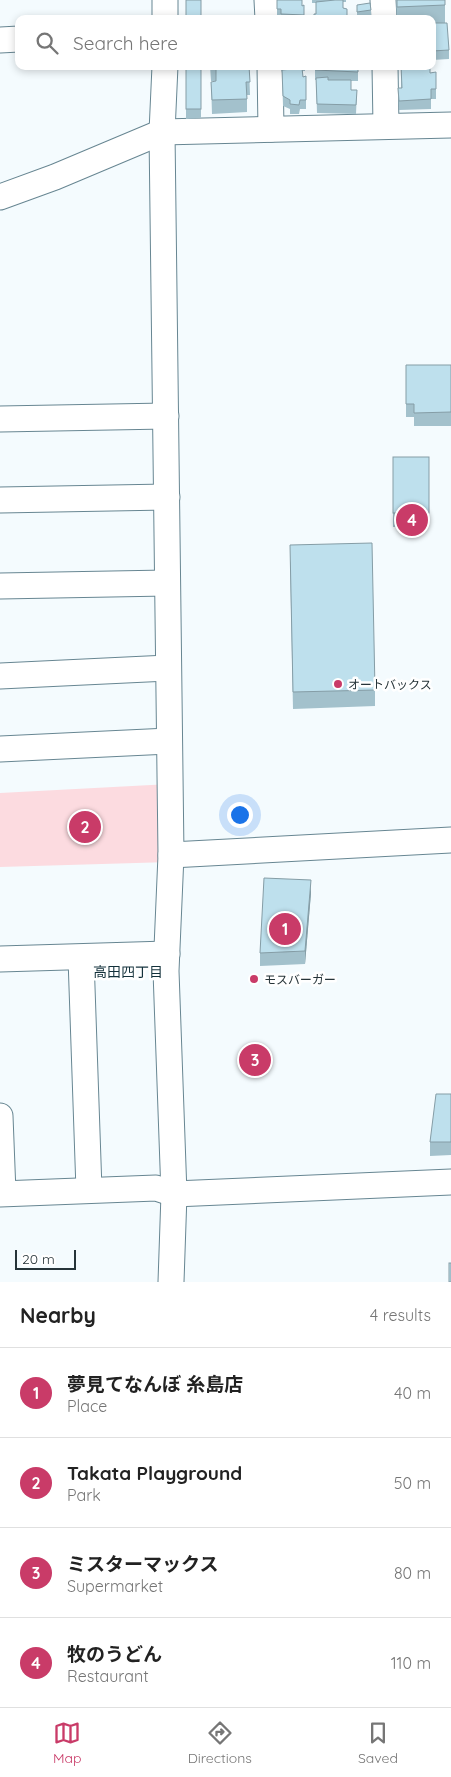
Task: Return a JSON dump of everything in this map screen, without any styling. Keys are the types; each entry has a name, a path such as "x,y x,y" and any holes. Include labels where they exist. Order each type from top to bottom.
{"street":[{"path":"165,0 165,15"},
{"path":"268,0 268,15"},
{"path":"383,0 384,15"},
{"path":"0,40 15,39"},
{"path":"165,70 162,132 171,855 167,954 174,1194 171,1282"},
{"path":"270,70 272,129"},
{"path":"384,70 386,126"},
{"path":"0,196 55,177 162,132 451,125"},
{"path":"0,419 166,416"},
{"path":"0,500 166,497"},
{"path":"0,586 168,583"},
{"path":"0,676 168,668"},
{"path":"0,749 169,741"},
{"path":"171,855 451,840"},
{"path":"0,960 167,954"},
{"path":"81,958 89,1190"},
{"path":"0,1116 2,1193 156,1188 174,1194 451,1182"}],"shaded area":[{"path":"170,784 170,862 0,867 0,793"}],"building":[{"path":"186,0 201,0 201,15 186,15"},
{"path":"277,0 302,0 304,15 281,14 281,9 277,9"},
{"path":"343,0 343,8 347,9 347,15 314,15 316,14 316,2"},
{"path":"397,0 445,0 445,5 397,7"},
{"path":"370,3 371,10 357,12 357,5"},
{"path":"436,23 447,23 449,50 436,51"},
{"path":"186,70 201,70 201,109 186,109"},
{"path":"216,70 249,70 250,82 246,82 247,99 212,100 211,82 216,81"},
{"path":"282,70 302,70 303,77 306,76 306,100 300,100 299,105 290,104 290,100 283,96"},
{"path":"315,70 358,70 358,72"},
{"path":"401,70 430,70 430,73 436,72 436,89 431,89 431,99 399,101 398,88 402,88"},
{"path":"328,77 328,80 351,80 351,90 357,90 356,105 317,104 316,78"},
{"path":"406,365 451,365 451,412 414,413 414,404 406,404"},
{"path":"393,457 429,457 429,513 393,513"},
{"path":"372,543 375,690 293,692 290,545"},
{"path":"264,878 311,880 305,951 260,953"},
{"path":"436,1094 451,1094 451,1142 430,1142"},
{"path":"449,1263 451,1263 451,1282 449,1282"}],"place":[{"name":"牧のうどん","path":"412,520"},
{"name":"オートバックス","path":"338,684"},
{"name":"Takata Playground","path":"85,827"},
{"name":"夢見てなんぼ 糸島店","path":"285,929"},
{"name":"モスバーガー","path":"254,979"},
{"name":"ミスターマックス","path":"255,1060"}],"district":[{"name":"高田四丁目","path":"128,972"}]}
